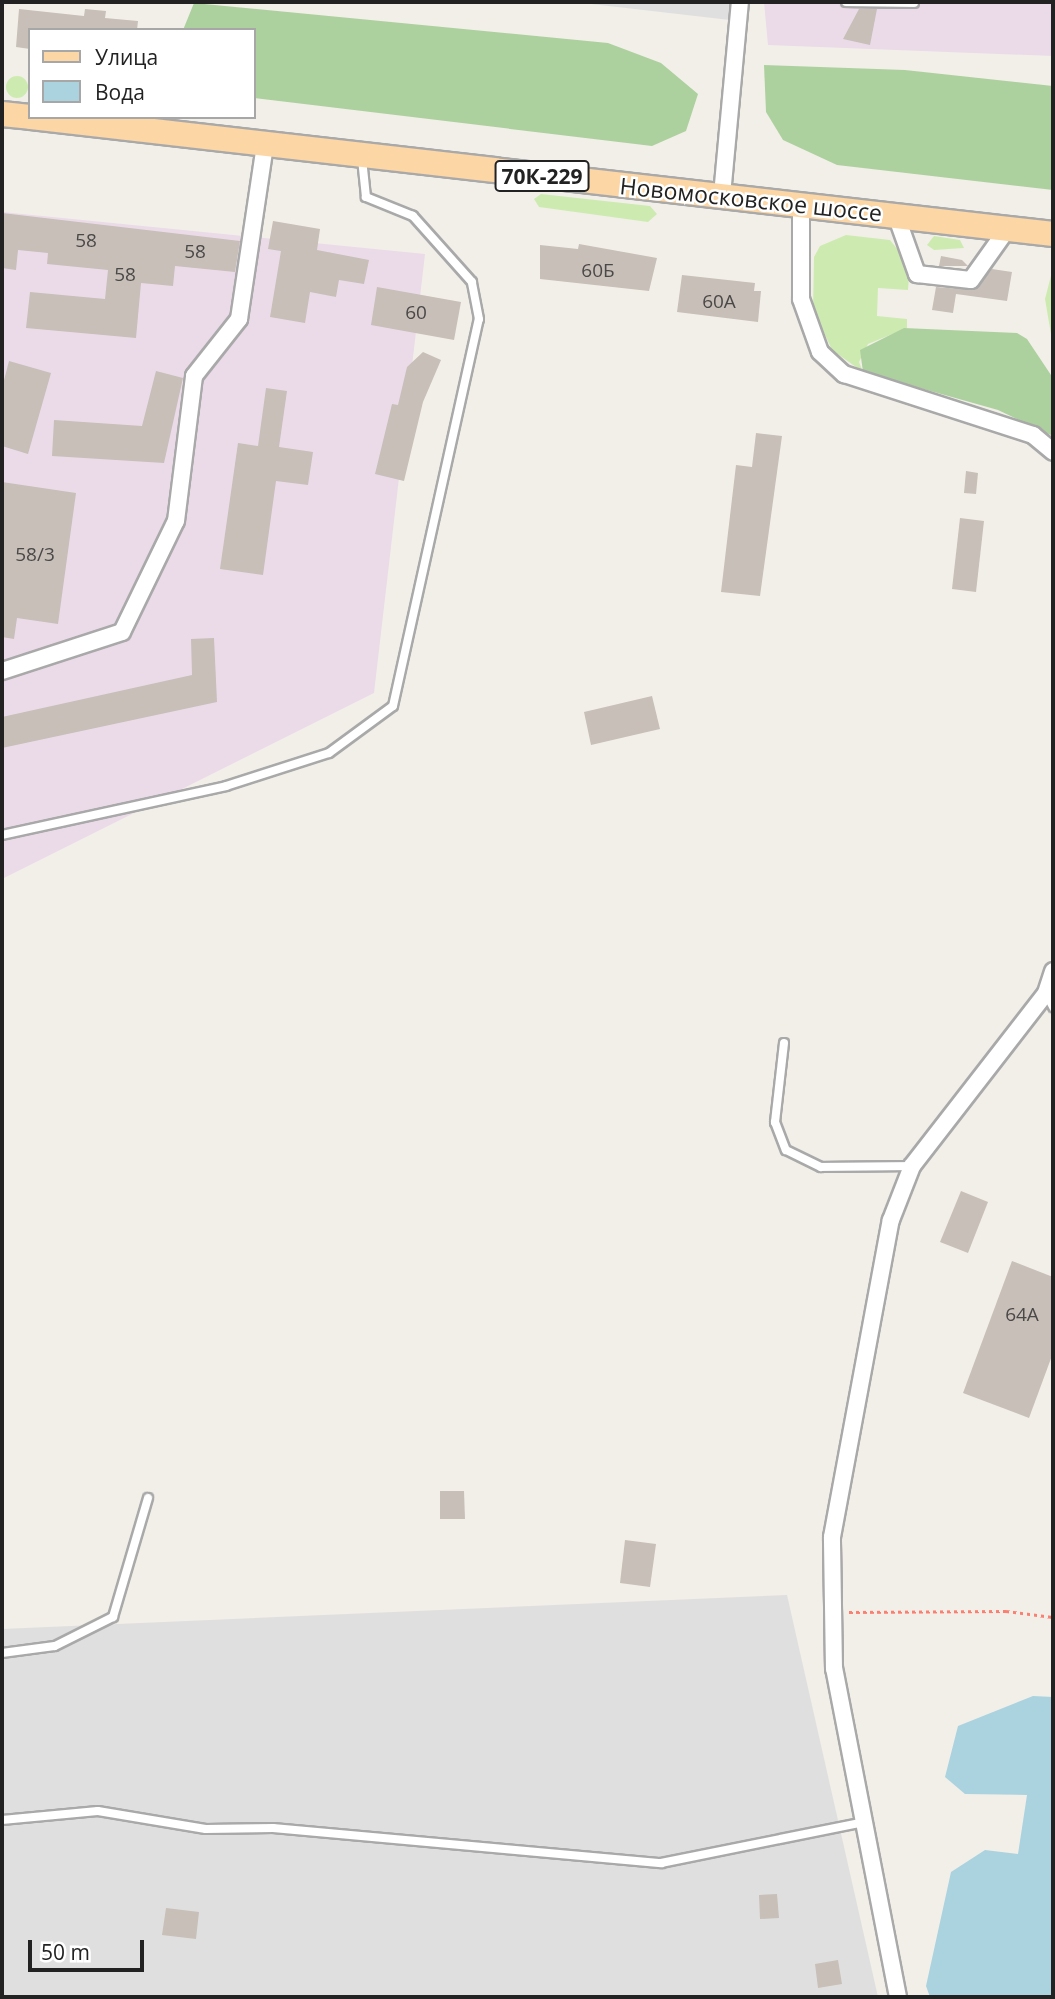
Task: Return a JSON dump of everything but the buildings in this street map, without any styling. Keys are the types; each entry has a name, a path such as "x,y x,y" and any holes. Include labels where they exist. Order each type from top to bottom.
{"main road":[{"name":"Новомосковское шоссе","path":"2,114 28,117"},
{"name":"Новомосковское шоссе","path":"47,119 1053,234"}],"street":[{"path":"722,195 740,2"},
{"path":"2,671 122,632 176,521 194,376 239,319 265,144"},
{"path":"801,204 801,299 820,352 844,374 1033,435 1053,452"},
{"path":"896,215 917,274 971,280 1008,228"},
{"path":"898,1997 834,1669 832,1537 891,1220 912,1166 1050,1000 1053,971"}],"lane":[{"path":"846,2 914,3"},
{"path":"2,835 226,786 329,753 393,706 479,319 472,282 413,216 366,197 361,155"},
{"path":"784,1042 775,1122 786,1150 821,1167 912,1166"},
{"path":"2,1653 55,1646 113,1617 148,1498"},
{"path":"2,1820 97,1811 206,1829 273,1828 661,1863 863,1822"}],"path":[{"path":"832,1612 1006,1611 1053,1617"}],"shaded area":[{"path":"574,2 731,2 730,20"},
{"path":"764,2 1053,2 1053,56 768,45"},
{"path":"2,212 425,254 374,693 2,879"},
{"path":"787,1595 878,1997 2,1997 2,1629"}],"green space":[{"path":"194,3 608,43 661,63 698,94 686,131 652,146 256,98 256,28 184,28"},
{"path":"764,65 905,70 1053,86 1053,190 837,165 783,140 766,112"},
{"path":"17,76 25,79 28,87 25,95 17,98 9,95 6,87 9,79"},
{"path":"541,194 650,206 657,214 648,222 539,207 534,199"},
{"path":"846,235 890,240 910,265 908,290 878,288 877,316 907,319 907,328 868,344 859,362 863,372 832,350 813,309 814,257 820,246"},
{"path":"934,236 960,240 964,248 934,250 927,245"},
{"path":"1053,268 1053,346 1045,299"},
{"path":"904,328 1017,333 1027,339 1053,378 1053,436 998,410 863,372 860,350"}],"water":[{"path":"1033,1696 1053,1697 1053,1997 930,1997 926,1986 951,1872 985,1850 1018,1854 1027,1795 965,1794 945,1777 958,1726"}]}
